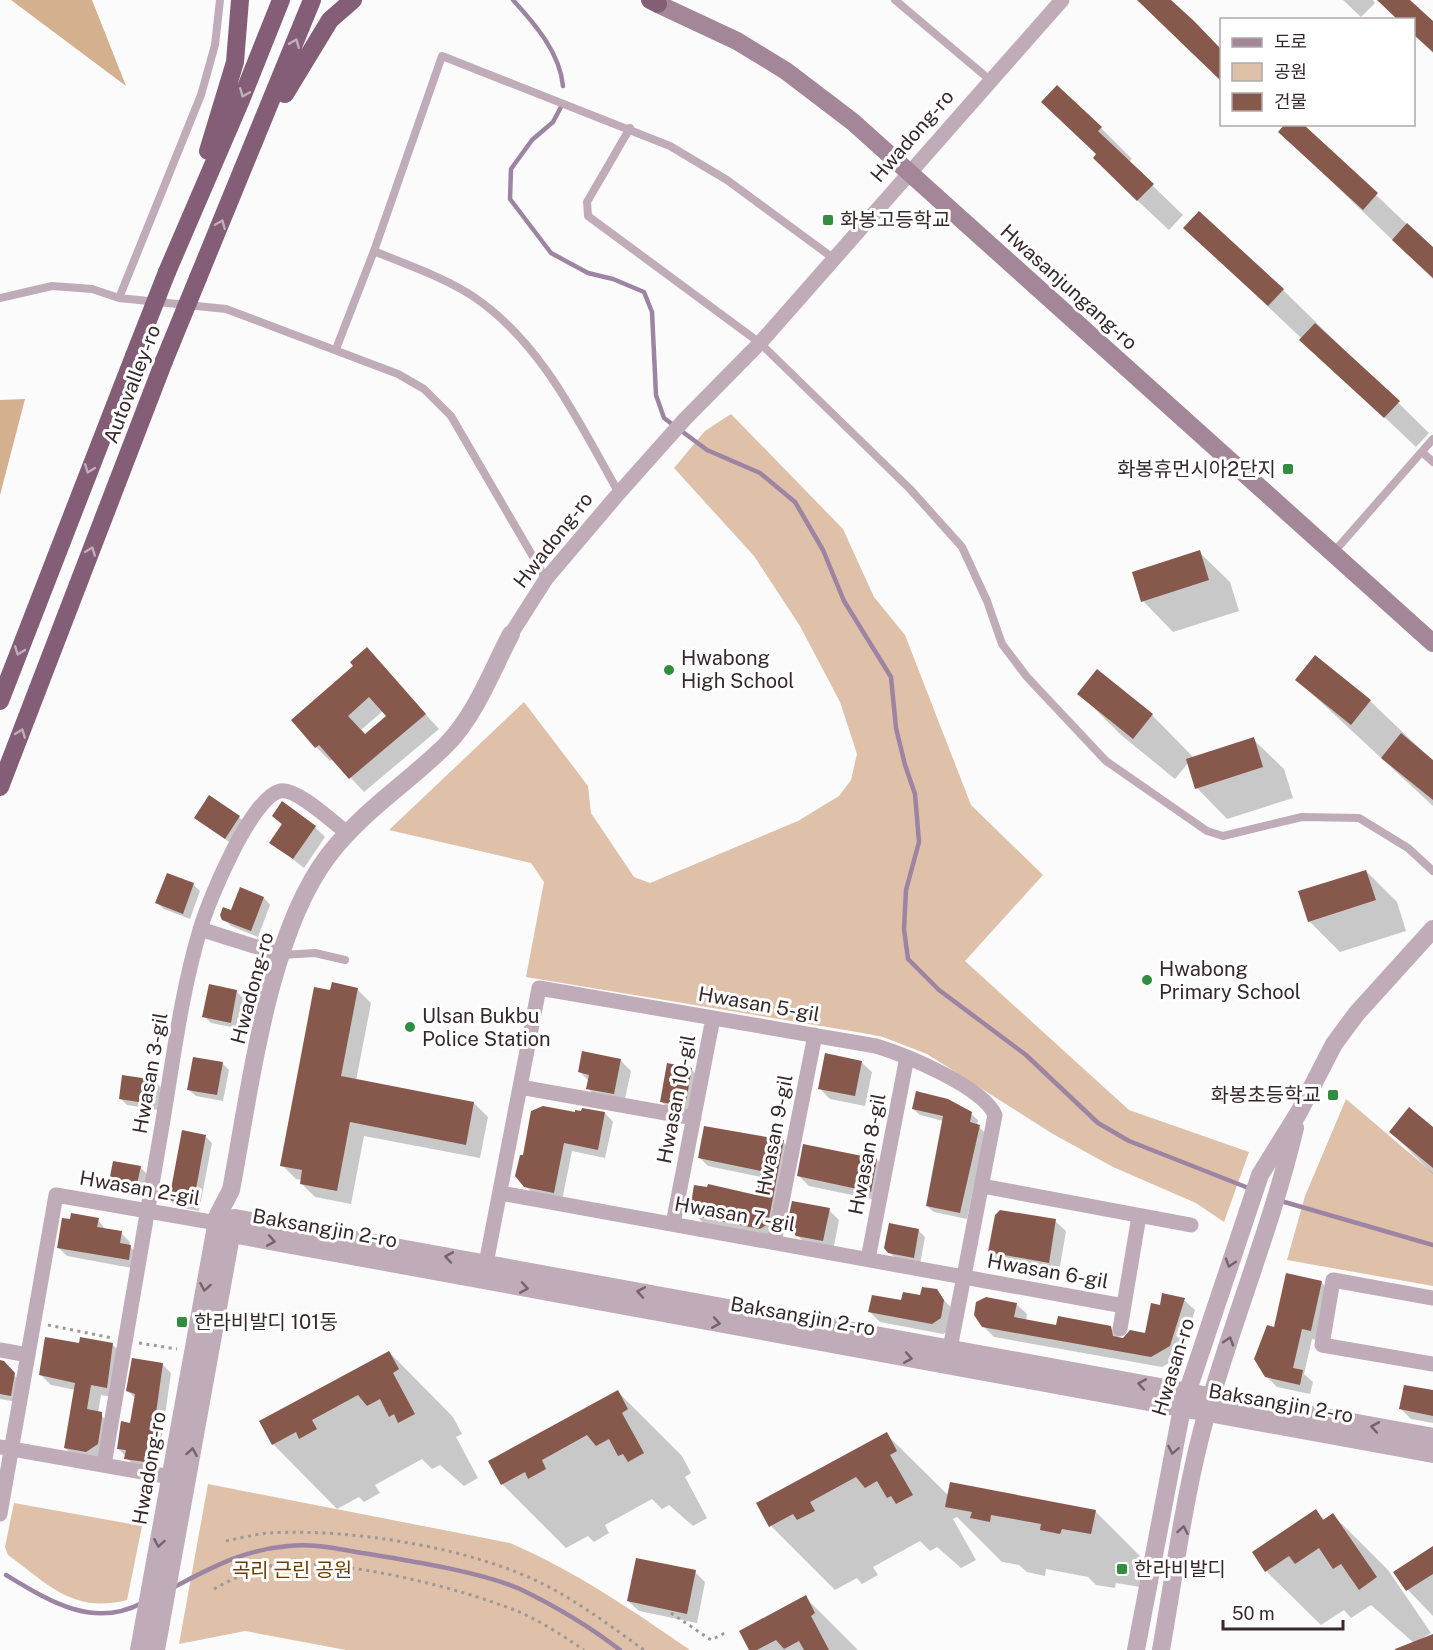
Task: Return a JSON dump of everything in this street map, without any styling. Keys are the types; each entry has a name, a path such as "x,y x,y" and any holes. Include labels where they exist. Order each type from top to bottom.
{"highway":[{"path":"189,216 235,62 240,0"},
{"name":"Autovalley-ro","path":"0,701 189,216 241,100 281,0"},
{"name":"Autovalley-ro","path":"0,788 164,361 312,0"},
{"path":"249,155 330,20 353,0"}],"main road":[{"name":"Hwasanjungang-ro","path":"654,2 736,41 786,71 854,122 909,174 1433,643"}],"street":[{"name":"Hwadong-ro","path":"139,1650 217,1223 231,1190 268,999 282,955 306,896 327,858 367,812 448,742 475,703 512,634 546,579 684,420 760,343 1062,0"},
{"name":"Hwasan 3-gil","path":"104,1466 181,1015 200,929 229,857 269,796 281,791 292,791 347,833"},
{"path":"200,929 282,955"},
{"name":"Hwasan-ro","path":"1136,1650 1185,1400 1260,1175 1299,1112 1334,1044 1357,1013 1433,929"},
{"name":"Hwasan 5-gil","path":"485,1272 539,988 876,1046 907,1057 976,1094 992,1108 995,1115 948,1357"},
{"name":"Hwasan 10-gil","path":"673,1224 713,1018"},
{"name":"Hwasan 9-gil","path":"774,1242 815,1035"},
{"name":"Hwasan 8-gil","path":"868,1259 907,1057"},
{"path":"520,1087 694,1118"},
{"name":"Hwasan-ro","path":"1161,1650 1198,1446 1209,1405 1282,1183 1299,1112"},
{"path":"981,1186 1191,1225"},
{"name":"Hwadong-ro","path":"156,1650 233,1226 231,1190"},
{"name":"Hwasan 7-gil","path":"500,1193 964,1277"},
{"name":"Hwasan 2-gil","path":"0,1514 6,1448 28,1355 56,1195 217,1223"},
{"name":"Hwasan 6-gil","path":"1120,1329 1139,1216"},
{"name":"Baksangjin 2-ro","path":"217,1223 1185,1400 1433,1454"},
{"name":"Hwasan 6-gil","path":"964,1277 1124,1306"},
{"path":"1433,1298 1333,1280 1322,1345 1433,1364"},
{"path":"0,1350 28,1355"},
{"name":"Baksangjin 2-ro","path":"1209,1405 1433,1437"},
{"path":"6,1448 171,1477"}],"lane":[{"path":"120,298 201,95 215,45 220,0"},
{"path":"895,0 990,80"},
{"path":"904,7 911,0"},
{"path":"336,349 374,251 442,56 630,128 670,146 727,180 833,258"},
{"path":"630,128 586,202 588,216 760,343 910,489 962,547 987,601 1002,644 1027,678 1106,761 1207,831 1223,836 1302,817 1359,818 1408,848 1433,871"},
{"path":"374,251 472,296 501,317 530,347 566,401 620,493"},
{"path":"0,298 52,286 92,289 120,298 226,309 398,374 424,389 450,416 546,579"},
{"path":"1333,553 1433,439"},
{"path":"1422,452 1433,462"},
{"path":"282,955 315,953 345,960"}],"path":[{"path":"34,1322 179,1350"},
{"path":"225,1541 268,1533 316,1532 379,1539 440,1550 494,1564 544,1585 644,1650"},
{"path":"214,1589 241,1574 276,1565 312,1565 361,1571 474,1596 520,1612 584,1650"},
{"path":"671,1613 711,1640 725,1633"}],"green space":[{"path":"731,414 843,529 874,597 905,635 971,805 1043,875 965,961 1129,1110 1249,1152 1224,1222 1196,1203 1113,1167 1053,1134 927,1054 883,1037 526,977 544,882 531,863 389,830 524,702 588,786 591,813 634,877 650,883 798,821 839,796 851,780 857,754 840,702 800,626 754,556 674,468 705,431"},
{"path":"1346,1099 1433,1173 1433,1286 1287,1260 1305,1196"},
{"name":"곡리 근린 공원","path":"208,1484 510,1543 580,1579 690,1650 346,1650 245,1631 179,1644"},
{"path":"14,1503 142,1526 127,1600 91,1603 76,1600 49,1586 8,1555 5,1547"}],"shaded area":[{"path":"11,0 92,0 126,86"},
{"path":"25,399 0,495 0,400"}],"building":[{"path":"1137,0 1171,0 1194,21 1220,48 1220,80"},
{"path":"1377,0 1410,0 1433,21 1433,52 1415,36 1415,18 1396,18"},
{"path":"1057,85 1102,127 1098,131 1154,184 1137,201 1093,158 1096,154 1041,102"},
{"path":"1283,126 1305,126 1378,193 1363,210 1278,132"},
{"path":"1199,211 1284,289 1268,306 1183,228"},
{"path":"1407,223 1433,247 1433,278 1392,240"},
{"path":"1315,323 1400,401 1384,418 1299,340"},
{"path":"1200,550 1209,580 1141,602 1132,572"},
{"path":"367,647 426,714 349,779 319,745 315,748 291,720 353,666 350,662","holes":["369,697 386,716 365,734 348,716"]},
{"path":"1315,655 1371,700 1351,725 1295,680"},
{"path":"1097,669 1153,714 1133,739 1077,694"},
{"path":"1401,733 1433,760 1433,800 1381,758"},
{"path":"1254,737 1263,767 1195,789 1186,759"},
{"path":"209,795 240,816 225,839 194,818"},
{"path":"282,801 316,826 293,859 269,843 282,824 272,816"},
{"path":"1366,870 1376,900 1308,922 1298,891"},
{"path":"167,873 194,883 183,914 155,903"},
{"path":"240,887 264,897 251,931 222,920 220,915 223,907 231,910"},
{"path":"332,982 358,988 341,1076 474,1102 466,1145 350,1122 337,1191 300,1184 302,1170 280,1166 314,987 330,990"},
{"path":"209,984 237,990 231,1023 202,1017"},
{"path":"582,1051 621,1059 614,1094 586,1089 589,1075 578,1072"},
{"path":"825,1053 862,1061 855,1096 818,1089"},
{"path":"193,1057 223,1062 217,1095 187,1090"},
{"path":"667,1063 692,1068 686,1101 678,1105 660,1102"},
{"path":"122,1075 156,1080 152,1104 119,1099"},
{"path":"916,1091 948,1099 972,1112 970,1122 980,1125 960,1213 926,1206 943,1116 912,1109"},
{"path":"543,1106 575,1112 575,1110 581,1111 582,1108 605,1112 598,1150 564,1143 554,1193 524,1187 515,1176 520,1155 523,1155 531,1111"},
{"path":"1409,1107 1433,1127 1433,1168 1389,1132"},
{"path":"704,1126 784,1140 768,1224 760,1229 695,1216 690,1210 694,1185 707,1187 708,1184 756,1195 761,1171 698,1158"},
{"path":"182,1130 206,1135 193,1205 169,1200"},
{"path":"803,1144 877,1159 871,1192 797,1176"},
{"path":"113,1161 141,1166 137,1184 130,1191 108,1187"},
{"path":"792,1201 830,1208 823,1241 796,1236 787,1224"},
{"path":"1000,1210 1056,1219 1049,1263 988,1252 995,1215"},
{"path":"71,1213 99,1218 97,1227 122,1231 120,1243 131,1245 129,1260 57,1248 62,1218 70,1219"},
{"path":"889,1223 919,1229 914,1258 888,1253 884,1248"},
{"path":"1286,1273 1322,1281 1311,1331 1302,1329 1293,1368 1303,1370 1300,1385 1265,1377 1254,1359 1267,1325 1274,1327"},
{"path":"922,1287 937,1289 944,1300 941,1318 932,1324 868,1312 872,1295 901,1300 903,1292 920,1295"},
{"path":"1162,1293 1185,1298 1170,1346 1151,1357 982,1327 974,1315 976,1302 986,1297 1017,1303 1014,1317 1056,1325 1058,1316 1111,1326 1113,1336 1123,1338 1130,1330 1145,1333 1151,1303 1160,1305"},
{"path":"45,1337 79,1343 80,1337 113,1343 107,1388 91,1385 87,1409 102,1412 102,1418 98,1444 86,1452 64,1448 75,1383 39,1375"},
{"path":"389,1351 399,1369 393,1373 415,1414 398,1423 394,1414 389,1417 380,1399 367,1406 358,1395 312,1420 317,1429 299,1439 296,1432 272,1445 259,1421"},
{"path":"132,1358 163,1363 152,1442 148,1441 145,1462 124,1459 126,1450 117,1449 121,1421 130,1423 135,1394 126,1391"},
{"path":"0,1360 4,1361 15,1373 11,1396 0,1394"},
{"path":"1404,1385 1433,1390 1433,1416 1399,1409"},
{"path":"618,1390 628,1409 622,1413 644,1453 628,1462 623,1454 618,1456 609,1439 596,1446 587,1435 542,1460 546,1469 528,1479 525,1472 501,1485 488,1461"},
{"path":"887,1432 897,1451 890,1455 913,1495 896,1504 891,1496 887,1498 877,1481 865,1488 856,1477 810,1502 815,1511 797,1520 793,1514 769,1527 756,1503"},
{"path":"950,1482 1096,1510 1091,1534 1062,1529 1060,1534 1040,1530 1041,1524 991,1515 990,1522 970,1518 972,1512 945,1507"},
{"path":"1316,1509 1323,1520 1333,1513 1377,1577 1359,1590 1341,1564 1333,1569 1319,1548 1295,1564 1289,1556 1265,1572 1252,1552"},
{"path":"1433,1546 1433,1574 1406,1591 1393,1572"},
{"path":"636,1558 696,1570 687,1614 627,1601"},
{"path":"806,1595 815,1613 811,1616 829,1650 804,1650 799,1641 784,1649 776,1640 757,1650 749,1650 739,1631"},
{"path":"1433,1634 1433,1650 1395,1650 1395,1649"}],"waterway":[{"path":"513,0 538,29 552,51 563,86"},
{"path":"562,105 553,122 532,140 511,169 510,199 551,253 588,273 613,279 644,292 652,312 656,395 664,418 707,450 760,473 795,502 823,550 844,601 891,677 896,728 915,794 919,842 906,890 904,929 908,959 939,990 1026,1055 1098,1123 1129,1141 1251,1189"},
{"path":"1281,1201 1433,1245"},
{"path":"174,1587 229,1560 257,1551 298,1545 329,1547 446,1568 504,1583 559,1609 620,1650"},
{"path":"6,1575 55,1602 89,1612 106,1613 124,1610 142,1603"}],"place":[{"name":"화봉고등학교","path":"828,220"},
{"name":"화봉휴먼시아2단지","path":"1288,469"},
{"name":"Hwabong High School","path":"669,670"},
{"name":"Hwabong Primary School","path":"1147,980"},
{"name":"Ulsan Bukbu Police Station","path":"410,1027"},
{"name":"화봉초등학교","path":"1333,1095"},
{"name":"한라비발디 101동","path":"182,1322"},
{"name":"한라비발디","path":"1122,1569"}]}
